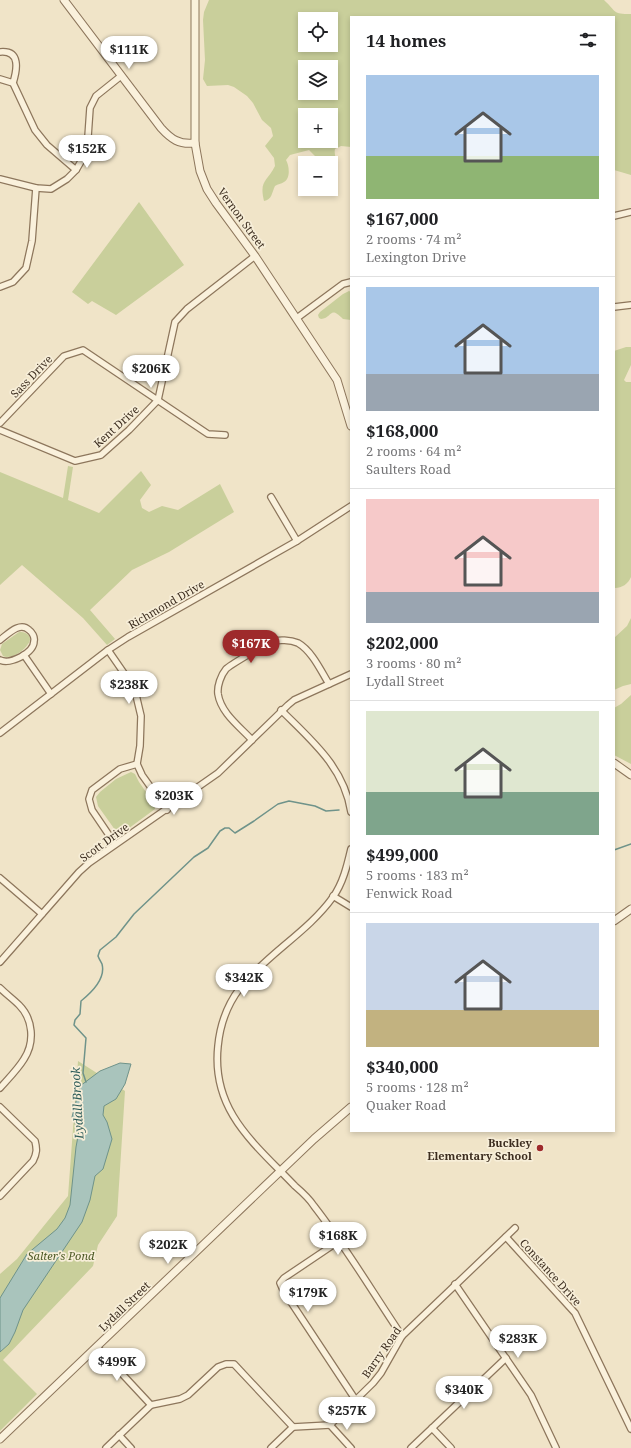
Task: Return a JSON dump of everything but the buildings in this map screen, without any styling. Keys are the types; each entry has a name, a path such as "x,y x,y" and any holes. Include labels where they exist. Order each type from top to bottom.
{"street":[{"path":"64,0 161,128 168,135 185,144 195,143"},
{"name":"Vernon Street","path":"195,0 195,143 200,171 207,189 216,204 255,256 337,380 350,423"},
{"path":"0,52 6,51 14,56 17,64 17,71 13,83 35,130 47,145 76,170"},
{"path":"0,179 36,188 51,189 67,179 76,170 87,151 90,108 96,96 121,76"},
{"path":"0,79 13,83"},
{"path":"0,287 13,282 26,268 32,241 36,188"},
{"path":"615,216 631,212"},
{"path":"158,400 175,322 187,309 255,256"},
{"path":"297,318 343,284 350,282"},
{"path":"615,307 631,305"},
{"name":"Sass Drive","path":"0,423 64,356 84,350 208,434 225,435"},
{"name":"Kent Drive","path":"0,430 75,461 101,455 129,430 158,400"},
{"path":"271,497 297,540"},
{"name":"Richmond Drive","path":"0,733 108,650 158,619 297,540 350,507"},
{"path":"0,640 9,632 19,627 25,627 32,632 34,641 33,646 24,655 5,663 0,660"},
{"path":"252,740 221,706 218,693 219,680 227,668 272,642 285,640 297,643 308,651 329,684"},
{"path":"108,650 128,678 136,695 141,716 140,746 137,764 142,775 167,810"},
{"path":"24,655 52,694"},
{"name":"Scott Drive","path":"0,962 79,872 89,863 218,773 294,700 350,674"},
{"path":"282,710 321,750 335,768 343,783 350,803"},
{"path":"115,844 92,810 89,799 92,790 114,773 120,769 137,764"},
{"path":"615,765 631,775"},
{"path":"350,852 343,877 333,896 318,914 257,970 240,988 232,1000 219,1032 217,1057 218,1076 226,1102 234,1119 247,1136 313,1204 402,1336"},
{"path":"0,878 42,914"},
{"path":"333,896 350,906"},
{"path":"615,919 631,909"},
{"path":"0,988 20,1005 31,1029 30,1045 24,1059 0,1088"},
{"path":"0,1107 35,1141 37,1148 36,1155 33,1160 0,1196"},
{"name":"Lydall Street","path":"0,1439 281,1170 318,1135 350,1108"},
{"name":"Barry Road","path":"330,1425 373,1383 381,1373 402,1336 515,1228"},
{"name":"Constance Drive","path":"506,1237 575,1313 631,1429"},
{"path":"339,1241 284,1278 280,1283 283,1290 355,1399"},
{"path":"456,1284 531,1395 556,1448"},
{"path":"97,1347 151,1405"},
{"path":"411,1448 506,1358"},
{"path":"106,1448 151,1405 180,1399 188,1395 218,1367 226,1364 234,1364 293,1427"},
{"path":"271,1448 293,1427 330,1425 351,1448"},
{"path":"432,1428 451,1448"},
{"path":"119,1435 131,1448"}],"green space":[{"path":"209,0 604,0 615,12 621,14 631,14 631,175 615,170 615,16 350,16 350,147 341,146 338,148 338,108 298,108 298,148 337,148 335,149 336,156 315,156 309,150 290,155 286,160 289,168 288,178 284,182 275,186 269,199 264,201 262,189 263,185 275,166 274,158 265,146 273,136 271,128 262,120 253,103 247,96 234,87 228,85 207,86 203,79 205,60 203,20 204,12"},
{"path":"139,202 184,265 116,315 92,301 88,304 72,292"},
{"path":"350,292 350,320 343,319 335,313 331,313 325,318 319,318 318,315 320,312 343,294"},
{"path":"631,347 631,365 624,380 626,382 631,382 631,577 624,585 615,588 615,351"},
{"path":"68,466 73,467 68,500 99,513 141,471 151,485 140,500 142,508 149,512 162,506 178,510 220,484 234,512 169,552 132,570 90,610 115,639 107,645 83,618 22,565 0,585 0,472 63,498"},
{"path":"631,618 631,684 615,690 615,637 627,626"},
{"path":"19,632 24,632 30,637 28,644 13,656 3,656 0,650 2,644"},
{"path":"631,695 631,764 615,756 615,707"},
{"path":"131,772 135,774 155,805 155,809 121,834 118,834 98,806 96,797 116,779"},
{"name":"Salter's Pond","path":"78,1061 125,1091 117,1216 98,1245 93,1266 3,1360 37,1394 0,1431 0,1274 17,1259 68,1196"}],"water":[{"name":"Salter's Pond","path":"120,1063 131,1064 125,1084 116,1099 104,1106 103,1115 107,1122 112,1139 103,1169 95,1176 90,1200 82,1222 23,1310 9,1344 0,1352 0,1298 27,1254 57,1229 65,1218 70,1205 79,1131 72,1117 80,1086 100,1071"}],"waterway":[{"name":"Lydall Brook","path":"86,1082 83,1073 86,1038 74,1025 75,1020 80,1014 81,1001 93,990 102,975 102,964 98,956 100,950 116,937 134,914 194,857 208,848 220,831 225,828 229,828 235,833 278,804 289,801 315,806 326,811 339,810"},
{"name":"Lydall Brook","path":"615,850 631,844"}],"place":[{"name":"Buckley Elementary School","path":"540,1148"}]}
